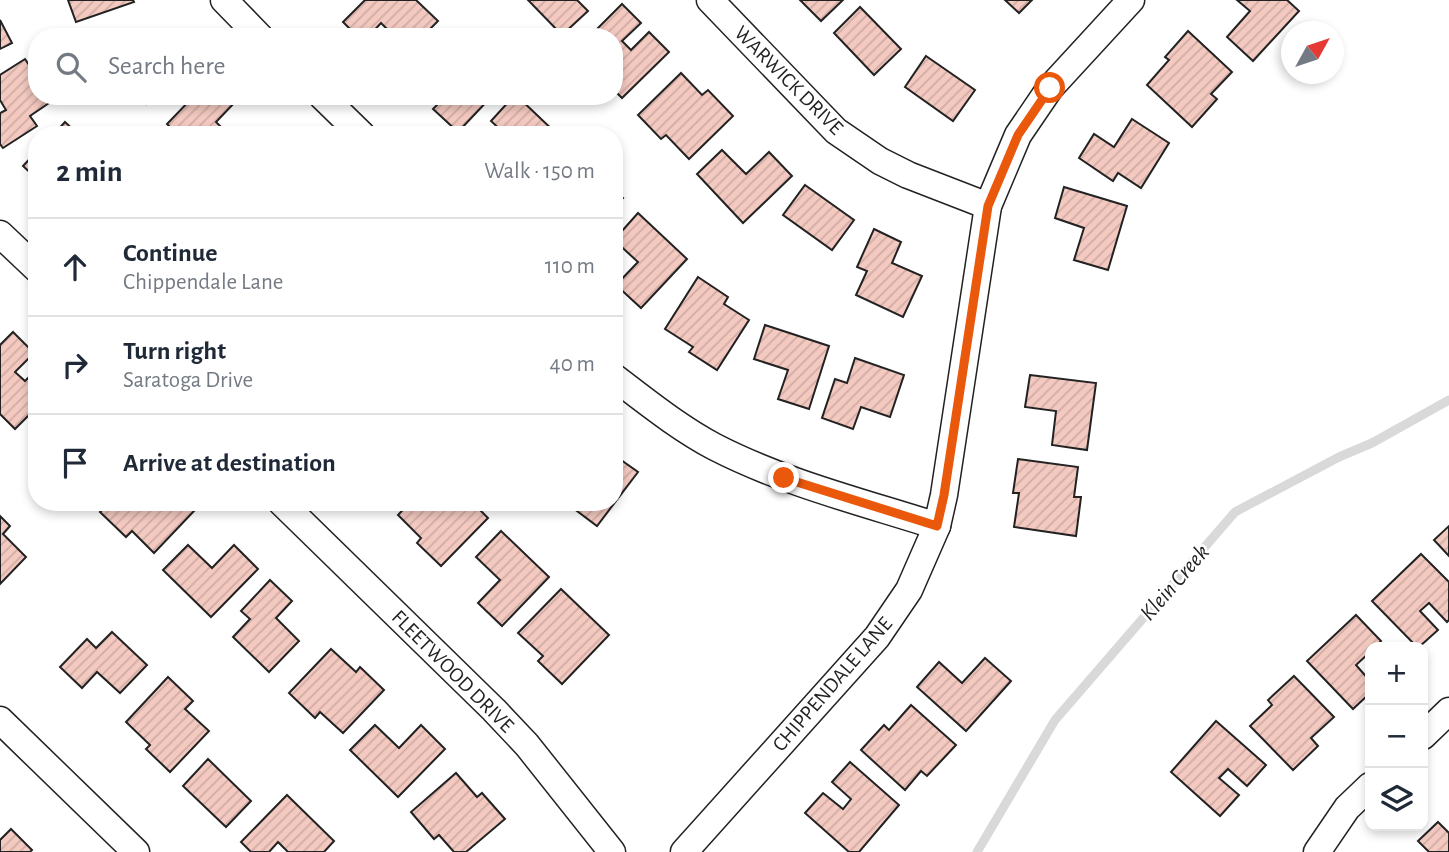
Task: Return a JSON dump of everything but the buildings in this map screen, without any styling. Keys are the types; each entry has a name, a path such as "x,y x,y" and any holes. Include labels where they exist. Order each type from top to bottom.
{"street":[{"path":"224,0 251,28"},
{"name":"WARWICK DRIVE","path":"710,0 835,131 898,170 988,206"},
{"name":"CHIPPENDALE LANE","path":"684,852 877,637 909,590 937,526 988,206 1018,135 1050,88 1131,0"},
{"path":"331,105 353,126"},
{"path":"0,234 28,260"},
{"path":"623,384 668,418 715,446 784,478 937,526"},
{"name":"FLEETWOOD DRIVE","path":"290,511 494,710 552,775 611,852"},
{"path":"1428,731 1449,710"},
{"path":"0,720 136,852"},
{"path":"1317,852 1347,808 1365,791"}],"waterway":[{"name":"Klein Creek","path":"977,852 1055,720 1235,512 1339,457 1372,443 1449,400"}],"route":[{"path":"784,478 937,526 988,206 1018,135 1050,88"}]}
